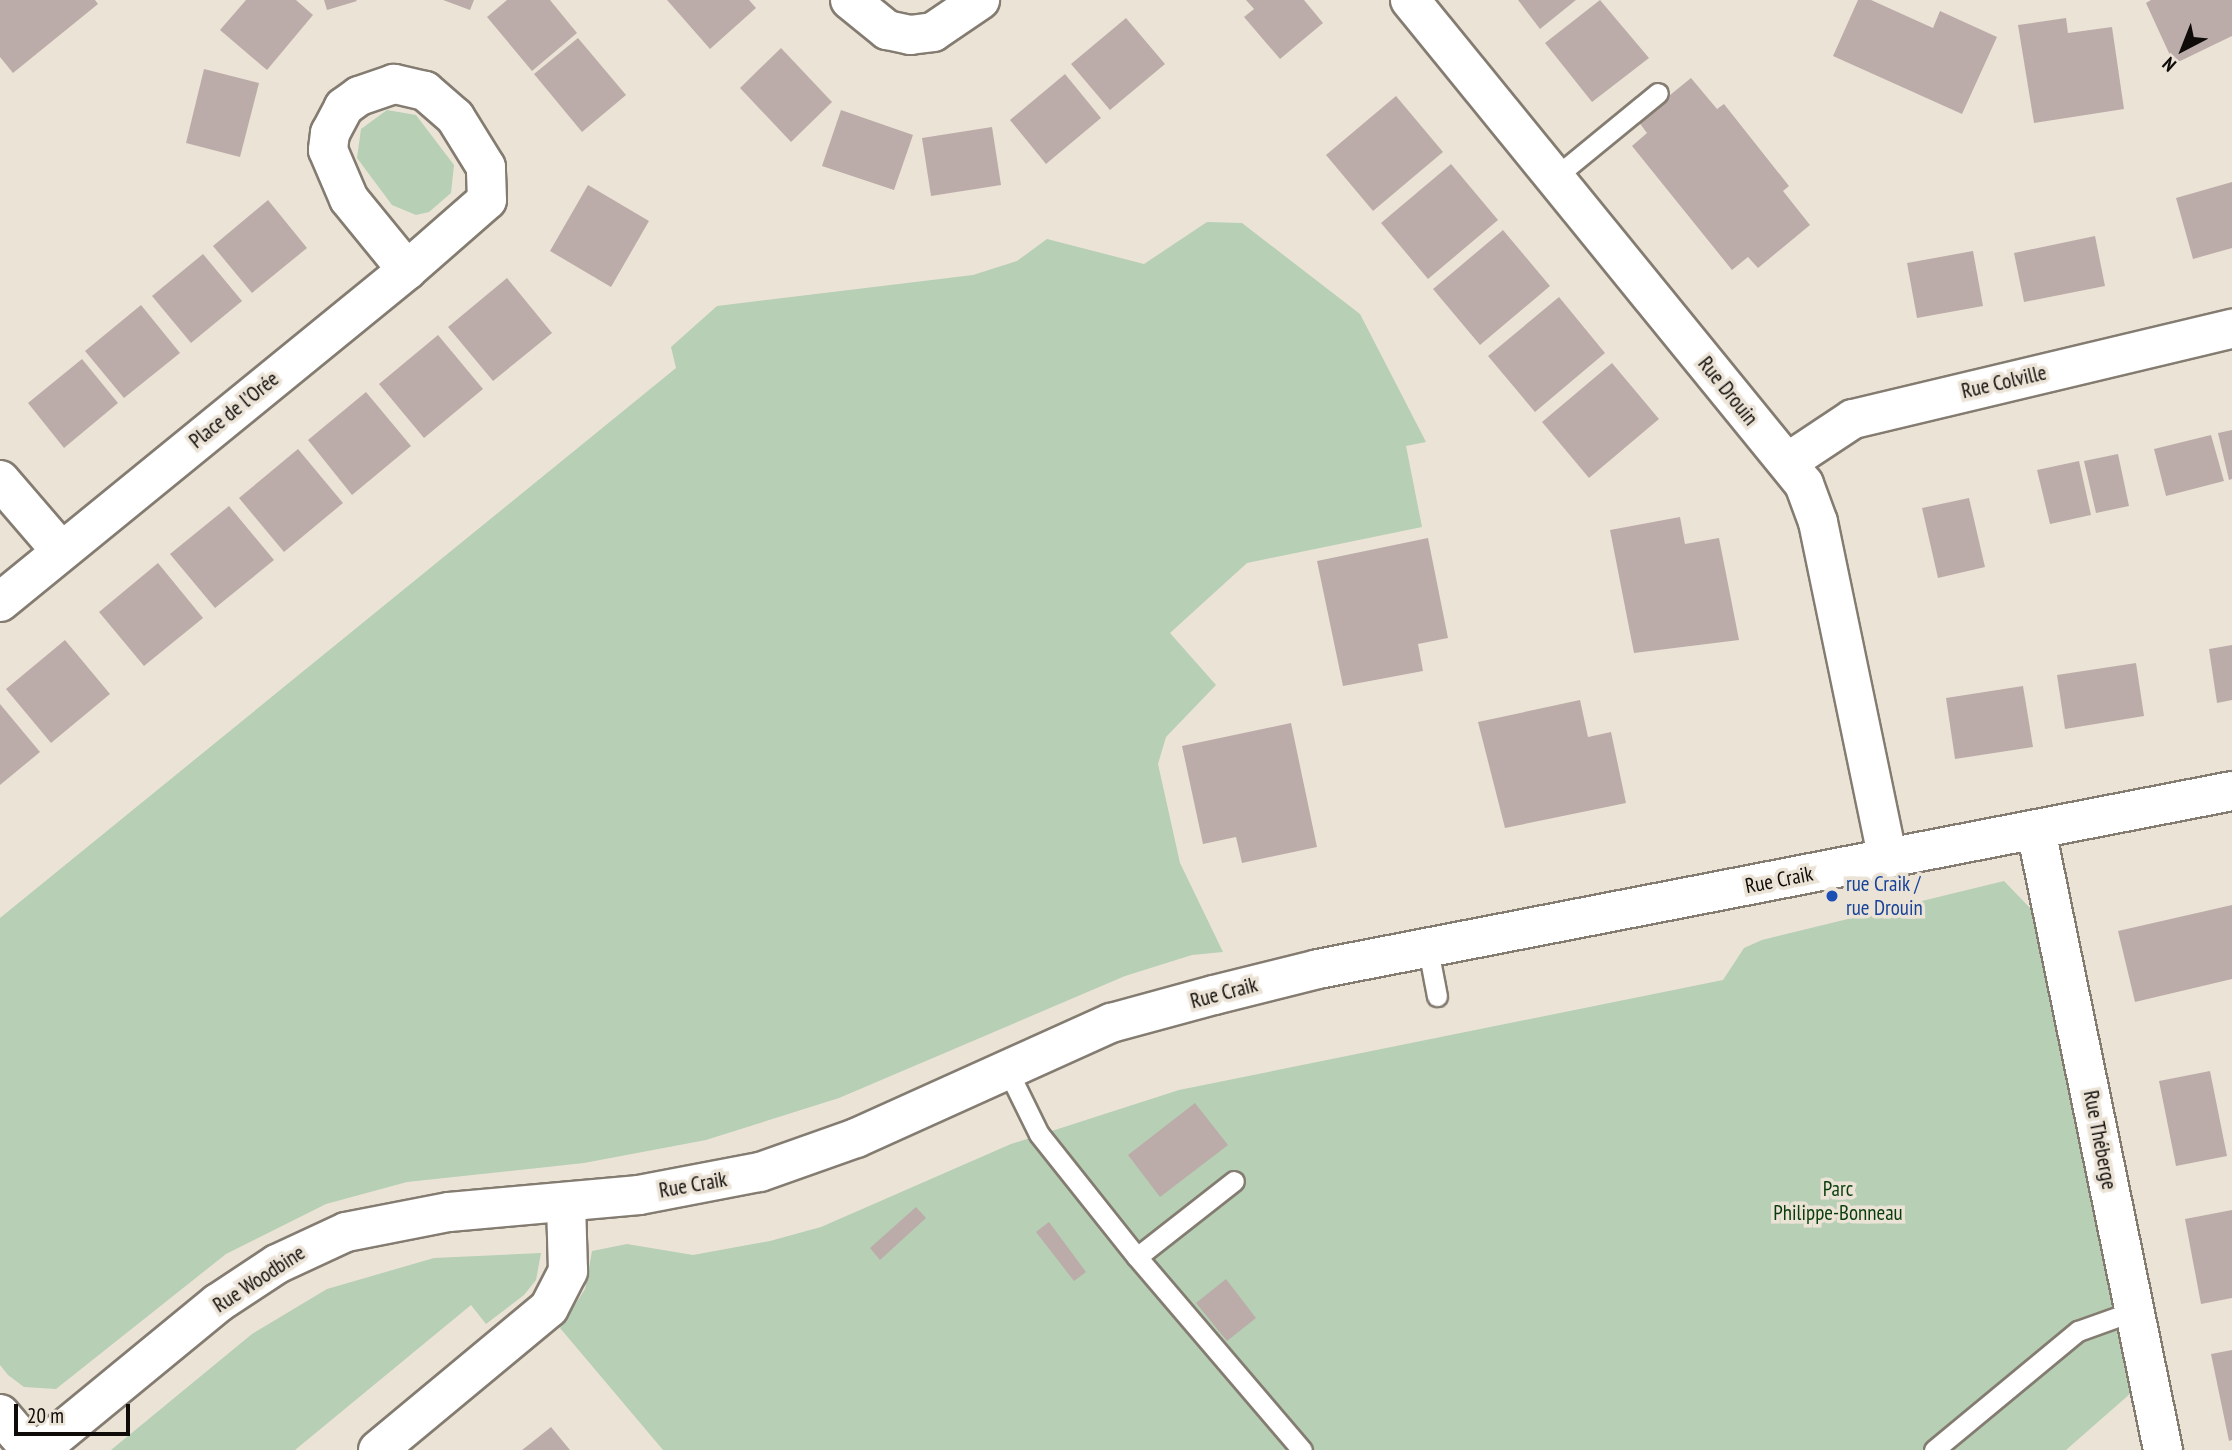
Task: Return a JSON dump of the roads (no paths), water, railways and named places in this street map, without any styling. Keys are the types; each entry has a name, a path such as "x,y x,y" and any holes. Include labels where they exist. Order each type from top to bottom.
{"street":[{"path":"850,0 887,30 910,36 933,32 980,0"},
{"name":"Rue Drouin","path":"1410,0 1788,462 1814,504 1888,859"},
{"name":"Place de l'Orée","path":"0,601 407,270 481,206 490,179 468,135 439,101 425,91 394,84 344,107 330,133 328,150 349,199 407,270"},
{"name":"Rue Colville","path":"1788,462 1833,427 1864,415 2232,329"},
{"path":"0,480 61,551"},
{"name":"Rue Craik","path":"566,1202 761,1172 856,1138 1111,1023 1267,981 2232,791"},
{"name":"Rue Théberge","path":"2036,830 2163,1450"},
{"path":"378,1450 549,1308 568,1271 566,1202"},
{"name":"Rue Woodbine","path":"38,1450 218,1303 312,1245 384,1222 566,1202"},
{"path":"0,1414 31,1450"}],"lane":[{"path":"1554,178 1658,93"},
{"path":"1428,948 1437,996"},
{"path":"1007,1069 1039,1134 1137,1258 1302,1450"},
{"path":"1137,1258 1234,1181"},
{"path":"1934,1450 2078,1331 2134,1311"}],"place":[{"name":"rue Craik / rue Drouin","path":"1832,896"}],"park label":[{"name":"Parc Philippe-Bonneau","path":"1838,1201"}]}
